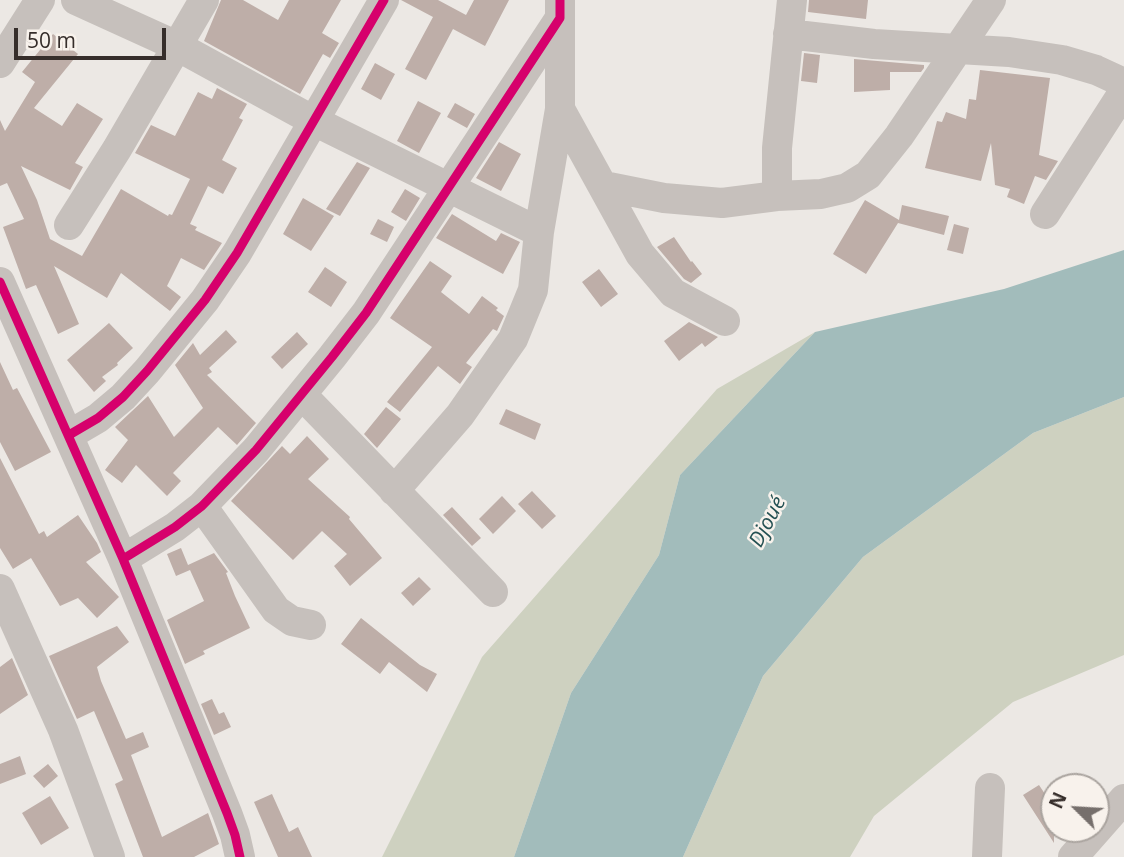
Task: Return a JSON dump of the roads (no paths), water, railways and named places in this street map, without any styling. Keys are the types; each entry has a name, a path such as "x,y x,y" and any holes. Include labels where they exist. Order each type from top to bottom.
{"street":[{"path":"0,63 40,0"},
{"path":"76,0 177,46 314,121 539,232"},
{"path":"69,225 204,0"},
{"path":"69,435 99,418 122,397 205,300 237,253 384,0"},
{"path":"777,196 777,148 792,0"},
{"path":"604,186 664,198 722,203 821,194 847,188 868,175 899,136 991,0"},
{"path":"394,491 444,430 460,415 513,339 533,290 539,232 560,109 560,9"},
{"path":"123,559 175,527 202,506 256,450 302,395 366,313 560,9"},
{"path":"788,34 874,44 1009,52 1062,60 1096,70 1124,83"},
{"path":"1045,214 1124,91"},
{"path":"560,109 640,254 673,293 725,321"},
{"path":"0,282 123,559 227,813 240,857"},
{"path":"302,395 493,592"},
{"path":"202,506 276,610 292,621 310,625"},
{"path":"0,589 63,730 110,857"},
{"path":"987,857 990,788"},
{"path":"1073,857 1124,799"}],"water":[{"name":"Djoué","path":"1124,250 1124,397 1033,433 863,557 763,676 683,857 514,857 571,693 659,555 680,475 815,332 1004,289"}]}
